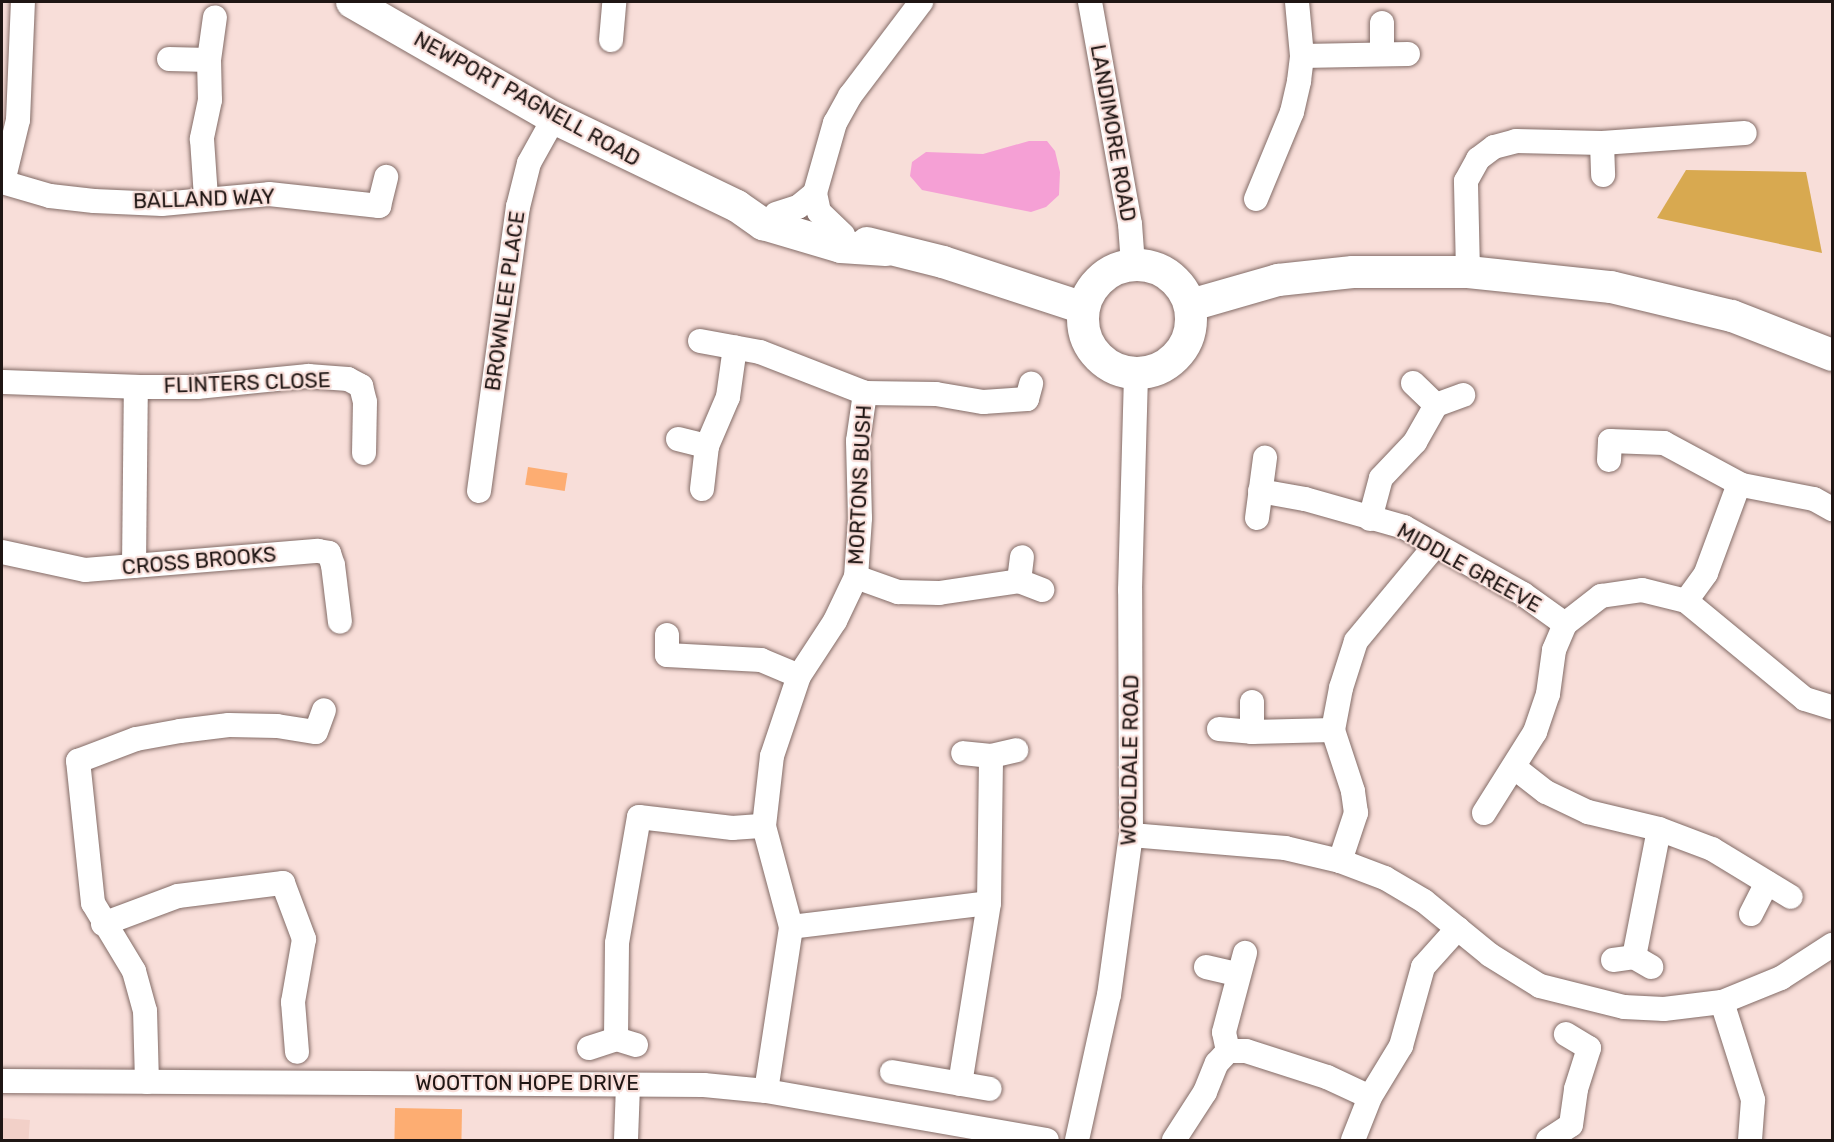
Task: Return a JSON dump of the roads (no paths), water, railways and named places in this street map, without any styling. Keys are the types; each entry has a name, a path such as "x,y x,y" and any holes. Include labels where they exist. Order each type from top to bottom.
{"main road":[{"name":"NEWPORT PAGNELL ROAD","path":"352,2 554,118 737,206 764,224 793,235 840,247 886,250"},
{"name":"NEWPORT PAGNELL ROAD","path":"737,206 776,214 886,250 943,262 1084,308"},
{"path":"1133,265 1152,267 1169,275 1182,288 1191,305 1192,326 1180,353 1156,371 1136,374 1117,370 1101,360 1089,345 1083,327 1084,308 1101,279 1133,265"},
{"path":"1191,305 1278,280 1353,272 1468,272 1611,287 1732,316 1833,355"}],"street":[{"path":"2,182 18,120 23,2"},
{"path":"611,40 614,2"},
{"path":"843,235 829,225 819,212 815,193 835,123 850,96 921,2"},
{"name":"LANDIMORE ROAD","path":"1090,2 1130,224 1133,265"},
{"path":"1256,199 1292,112 1302,56 1297,2"},
{"path":"206,197 201,139 210,100 209,60 215,17"},
{"path":"1382,23 1382,54"},
{"path":"1302,56 1408,54"},
{"path":"169,59 209,60"},
{"name":"BROWNLEE PLACE","path":"479,491 518,207 529,163 554,118"},
{"path":"1468,272 1466,182 1478,159 1494,147 1516,141 1602,143 1744,133"},
{"path":"1602,143 1603,176"},
{"name":"BALLAND WAY","path":"2,182 50,196 94,201 162,204 206,197 269,194 376,217 386,177"},
{"path":"776,214 798,207 815,193"},
{"path":"700,341 760,352 864,393 936,394 994,401 1027,399 1031,384"},
{"path":"702,489 707,447 728,397 735,347"},
{"name":"WOOLDALE ROAD","path":"1077,1140 1108,995 1131,835 1130,590 1136,374"},
{"name":"FLINTERS CLOSE","path":"2,382 197,387 308,376 348,379 361,386 365,402 364,453"},
{"path":"1413,383 1436,405 1463,394"},
{"name":"FLINTERS CLOSE","path":"134,566 136,387"},
{"name":"MORTONS BUSH","path":"766,1091 792,927 764,826 772,756 799,676 856,577 860,518 858,441 864,393"},
{"name":"MIDDLE GREEVE","path":"1370,519 1381,478 1415,442 1436,405"},
{"path":"678,439 707,447"},
{"path":"1609,460 1610,441 1664,443 1738,484 1814,499 1833,509"},
{"path":"1257,518 1265,458"},
{"path":"1686,602 1706,573 1738,484"},
{"name":"MIDDLE GREEVE","path":"1260,491 1305,499 1404,527 1523,594 1565,624"},
{"path":"1340,861 1356,813 1353,791 1333,730 1356,641 1435,546"},
{"name":"CROSS BROOKS","path":"2,552 85,570 329,553 340,622"},
{"path":"1019,581 1022,557"},
{"path":"856,577 898,592 939,593 1019,581 1042,590"},
{"name":"MIDDLE GREEVE","path":"1484,813 1515,768 1535,732 1548,694 1554,650 1565,624 1600,596 1642,590 1686,602 1805,699 1833,707"},
{"path":"668,635 668,655 760,660 799,676"},
{"path":"1252,702 1252,732"},
{"path":"147,1082 142,1001 134,971 103,924 93,903 78,761 136,739 229,725 316,732 324,710"},
{"path":"1219,729 1252,732 1333,730"},
{"path":"963,753 992,756 1016,750"},
{"path":"960,1084 989,903 992,756"},
{"path":"1515,768 1546,792 1588,812 1659,829 1712,849 1791,897"},
{"path":"589,1048 626,1042 617,943 639,817 732,828 764,826"},
{"path":"1632,962 1659,829"},
{"path":"1131,835 1285,848 1340,861 1385,878 1424,901 1540,986 1579,998 1664,1009 1722,1002 1780,978 1833,945"},
{"path":"103,924 178,896 283,883 304,939 293,1002 297,1052"},
{"path":"1751,914 1767,883"},
{"path":"792,927 989,903"},
{"path":"1353,1140 1370,1097 1401,1046 1423,967 1458,928"},
{"path":"1206,967 1241,964 1224,1032 1228,1051"},
{"path":"1722,1002 1753,1100 1750,1140"},
{"path":"1548,1140 1571,1125 1576,1089 1589,1048 1566,1034"},
{"path":"1174,1140 1205,1092 1217,1063 1228,1051 1246,1051 1327,1077 1370,1097"},
{"path":"892,1072 990,1089"},
{"name":"WOOTTON HOPE DRIVE","path":"2,1081 704,1084 766,1091 1047,1140"},
{"path":"626,1140 628,1084"}]}
